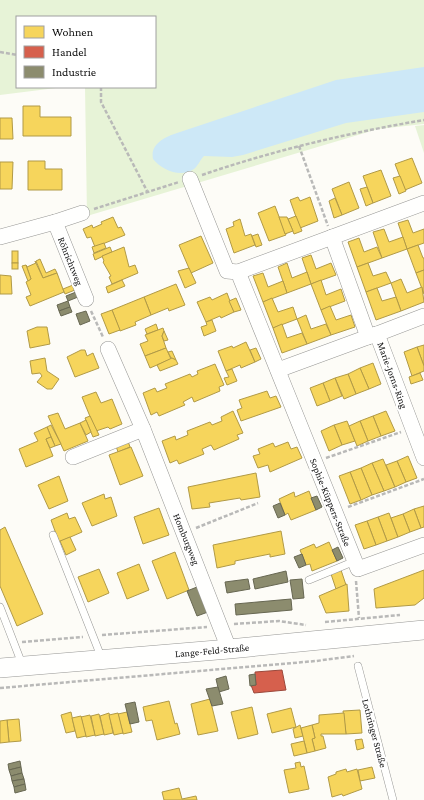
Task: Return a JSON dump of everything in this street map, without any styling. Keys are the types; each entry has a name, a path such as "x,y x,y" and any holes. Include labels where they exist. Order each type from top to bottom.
{"street":[{"path":"190,179 227,271 238,272 424,203"},
{"path":"0,237 82,213"},
{"name":"Röhrichtweg","path":"55,222 86,299"},
{"path":"278,370 373,335 332,238"},
{"name":"Sophie-Küppers-Straße","path":"238,272 356,565"},
{"name":"Marie-Jorns-Ring","path":"424,316 373,335 418,435 424,458"},
{"name":"Homburgweg","path":"108,349 143,429 185,533 229,649"},
{"path":"73,457 143,429"},
{"path":"356,565 424,545"},
{"name":"Lange-Feld-Straße","path":"0,668 229,649 424,630"}],"lane":[{"path":"52,535 102,659"},
{"path":"309,580 356,565"},
{"path":"0,607 23,666"},
{"name":"Lothringer Straße","path":"358,666 392,800"}],"path":[{"path":"0,52 16,55"},
{"path":"101,88 101,102 147,191"},
{"path":"82,213 147,191 299,145 358,131 424,120"},
{"path":"299,145 332,238"},
{"path":"86,299 108,349"},
{"path":"315,462 418,435"},
{"path":"335,512 424,479"},
{"path":"185,533 258,503"},
{"path":"356,565 358,618"},
{"path":"0,688 316,661 355,656"}],"green space":[{"path":"0,0 424,0 424,124 378,129 87,216 85,88 156,88 156,16 16,16 16,88 56,88 0,95"},
{"path":"424,125 424,153 415,126"}],"water":[{"path":"424,67 424,112 346,123 243,155 232,157 204,156 194,169 184,173 167,170 153,159 156,145 163,139 177,133 336,80"}],"building: Wohnen":[{"path":"23,106 40,106 40,117 71,117 71,136 23,136"},
{"path":"0,118 12,118 13,139 0,139"},
{"path":"412,158 422,183 405,190 395,164"},
{"path":"28,161 45,161 45,169 62,169 62,190 28,190"},
{"path":"0,162 13,162 12,189 0,189"},
{"path":"381,170 391,196 373,203 363,176"},
{"path":"400,176 406,191 399,194 393,178"},
{"path":"349,182 359,208 342,215 332,189"},
{"path":"367,187 373,203 366,206 360,189"},
{"path":"298,197 300,201 310,197 318,221 300,228 290,200"},
{"path":"335,198 342,215 334,218 329,201"},
{"path":"275,206 286,235 269,241 258,213"},
{"path":"296,216 302,231 294,234 288,219"},
{"path":"113,217 118,228 121,227 125,235 95,247 91,237 87,238 83,229 92,225 93,228 102,224 101,222"},
{"path":"279,217 287,217 293,231 285,234"},
{"path":"240,219 245,236 251,234 255,245 234,253 226,229 234,226 233,222"},
{"path":"408,220 413,233 424,229 424,243 407,249 398,223"},
{"path":"384,229 389,242 403,237 407,249 382,258 373,232"},
{"path":"258,234 262,245 256,247 252,236"},
{"path":"201,236 213,263 191,273 179,245"},
{"path":"359,238 364,252 377,247 382,258 357,267 348,242"},
{"path":"104,243 106,248 94,253 92,247"},
{"path":"418,245 424,258 424,270 416,273 407,249"},
{"path":"110,247 112,252 95,260 93,254"},
{"path":"124,247 129,267 135,265 138,273 112,284 109,277 111,276 103,262 102,256"},
{"path":"12,251 18,251 18,263 12,263"},
{"path":"311,255 316,269 331,263 336,275 311,284 302,258"},
{"path":"40,259 46,273 55,269 57,273 43,278 36,261"},
{"path":"12,263 18,263 18,269 12,269"},
{"path":"36,263 43,278 57,273 64,292 30,306 26,297 31,295 26,282 31,279 26,265 27,267"},
{"path":"287,263 292,278 307,272 311,284 287,293 278,267"},
{"path":"368,263 373,276 386,272 391,283 366,292 357,267"},
{"path":"26,265 31,279 28,281 22,266"},
{"path":"189,268 196,283 185,288 178,271"},
{"path":"424,270 424,294 416,273"},
{"path":"263,273 268,287 283,281 287,293 263,302 253,276"},
{"path":"0,275 11,276 12,294 0,294"},
{"path":"401,279 407,293 422,287 424,302 401,311 391,283"},
{"path":"122,280 125,286 108,293 106,287"},
{"path":"321,280 326,295 341,289 345,301 321,310 311,284"},
{"path":"176,284 185,305 169,311 168,308 151,315 144,297"},
{"path":"73,285 75,290 65,294 63,289"},
{"path":"377,288 382,301 396,297 401,311 376,320 366,292"},
{"path":"227,293 234,312 221,318 220,316 206,322 197,302 210,297 212,300"},
{"path":"144,297 151,315 135,322 136,325 120,331 112,310"},
{"path":"236,298 241,310 234,312 229,301"},
{"path":"272,298 278,312 293,307 297,319 273,328 263,302"},
{"path":"330,306 336,320 351,315 355,327 331,335 321,310"},
{"path":"112,310 120,330 109,334 101,314"},
{"path":"306,315 311,329 326,324 331,335 307,344 297,319"},
{"path":"212,320 216,331 204,336 201,327 207,325 206,322"},
{"path":"156,324 158,330 147,334 145,329"},
{"path":"282,324 287,338 302,333 307,344 282,353 273,328"},
{"path":"37,327 47,327 50,344 30,348 27,331"},
{"path":"163,328 164,331 162,336 166,348 145,356 140,344 148,341 145,335"},
{"path":"164,331 168,340 164,341 162,336"},
{"path":"246,342 255,362 241,368 240,365 226,371 218,351 232,346 233,348"},
{"path":"424,345 424,366 417,347"},
{"path":"417,347 424,366 424,371 412,376 404,352"},
{"path":"166,348 171,359 150,368 145,356"},
{"path":"256,348 261,359 255,362 250,350"},
{"path":"81,350 85,350 87,356 93,353 99,368 75,377 67,357"},
{"path":"172,351 176,360 171,358 168,352"},
{"path":"45,358 47,371 59,379 52,389 47,389 37,382 42,376 40,373 32,374 30,361"},
{"path":"172,358 176,360 178,364 160,371 157,365"},
{"path":"373,363 381,384 369,389 360,368"},
{"path":"215,364 224,385 219,387 220,391 194,402 192,397 183,402 185,405 159,416 157,412 151,415 143,393 155,388 157,392 167,388 165,384 190,374 192,377 198,374 197,371"},
{"path":"360,368 369,389 356,394 348,374"},
{"path":"232,369 237,381 227,385 224,378 229,377 226,371"},
{"path":"420,373 423,380 411,384 409,377"},
{"path":"348,374 356,394 344,399 335,378"},
{"path":"335,378 342,396 330,401 323,383"},
{"path":"323,383 330,401 317,406 310,388"},
{"path":"267,391 270,398 276,396 281,407 241,421 237,410 242,408 239,400"},
{"path":"96,392 101,403 112,399 122,424 110,429 108,427 96,431 82,397"},
{"path":"233,411 243,433 237,435 239,439 214,450 211,445 202,449 204,454 179,464 177,460 170,463 162,441 175,436 176,440 188,435 187,431 210,422 212,425 222,421 221,417"},
{"path":"386,411 395,431 381,436 373,416"},
{"path":"58,413 65,429 80,423 88,441 64,451 48,416"},
{"path":"90,416 99,435 93,437 85,418"},
{"path":"373,416 381,436 368,441 360,421"},
{"path":"86,420 91,432 86,435 80,423"},
{"path":"347,421 355,441 342,445 334,425"},
{"path":"360,421 368,441 357,446 349,426"},
{"path":"51,425 61,444 55,446 47,427"},
{"path":"334,425 342,445 329,451 321,431"},
{"path":"47,427 51,437 46,439 53,456 26,467 19,449 38,441 34,433"},
{"path":"51,437 55,446 50,448 46,439"},
{"path":"128,441 130,447 118,452 116,446"},
{"path":"288,442 291,449 297,447 302,458 270,472 268,465 258,468 253,456 260,454 258,449 273,443 275,447"},
{"path":"131,447 143,476 120,485 109,455"},
{"path":"408,456 417,478 406,482 397,461"},
{"path":"383,459 395,487 384,491 372,463"},
{"path":"397,461 406,482 395,487 386,465"},
{"path":"372,463 384,491 372,495 361,468"},
{"path":"361,468 372,495 361,500 350,472"},
{"path":"350,472 361,500 350,504 339,476"},
{"path":"256,473 260,497 241,500 240,498 209,503 210,507 192,509 188,487"},
{"path":"59,476 68,501 49,509 38,485"},
{"path":"309,491 316,510 291,520 288,513 285,515 279,499 294,492 295,497"},
{"path":"104,494 105,499 111,497 117,516 92,526 82,503"},
{"path":"424,506 424,527 421,528 414,509"},
{"path":"159,508 169,535 143,544 134,517"},
{"path":"414,509 421,528 410,532 403,514"},
{"path":"67,513 69,519 75,517 82,532 59,542 51,520"},
{"path":"389,513 398,537 387,541 378,517"},
{"path":"403,514 410,532 398,537 391,518"},
{"path":"378,517 387,541 376,545 367,521"},
{"path":"367,521 376,545 364,549 355,525"},
{"path":"5,527 43,614 17,626 0,586 0,530"},
{"path":"281,531 285,554 270,557 270,554 235,561 235,564 217,568 213,545"},
{"path":"70,537 76,550 66,555 60,541"},
{"path":"329,542 337,561 312,571 310,564 306,565 300,550 314,544 316,548"},
{"path":"175,552 189,590 167,599 152,561"},
{"path":"139,564 149,590 127,599 117,573"},
{"path":"99,569 109,593 88,602 78,577"},
{"path":"341,570 346,585 336,589 331,574"},
{"path":"424,570 424,598 415,605 376,608 374,589"},
{"path":"347,584 349,611 326,613 319,596"},
{"path":"210,699 218,731 198,735 191,704"},
{"path":"169,701 175,724 177,723 180,734 157,740 152,720 146,721 143,707"},
{"path":"252,707 258,734 238,739 231,712"},
{"path":"291,708 296,727 272,733 267,714"},
{"path":"360,710 362,733 346,734 343,711"},
{"path":"71,712 75,731 66,733 61,715"},
{"path":"127,712 132,732 123,734 118,714"},
{"path":"109,713 113,733 104,735 100,716"},
{"path":"118,713 123,733 114,735 109,715"},
{"path":"344,713 346,734 321,734 321,736 323,736 326,748 315,751 312,739 315,738 312,725 319,723 319,715"},
{"path":"99,714 104,734 95,736 91,716"},
{"path":"90,715 95,735 86,737 81,717"},
{"path":"81,716 86,736 77,738 72,718"},
{"path":"19,719 21,741 9,742 7,720"},
{"path":"7,720 9,742 0,743 0,721"},
{"path":"300,725 303,736 295,738 293,729"},
{"path":"312,725 315,738 312,739 315,751 307,753 301,728"},
{"path":"362,739 364,748 357,750 355,740"},
{"path":"304,741 307,753 294,756 291,744"},
{"path":"300,762 301,767 304,766 309,789 289,793 284,770 296,768 295,763"},
{"path":"372,767 375,778 360,781 358,770"},
{"path":"346,769 347,772 357,769 362,789 343,796 342,794 332,797 328,777 336,774 336,772"},
{"path":"179,788 182,799 196,796 197,800 164,800 162,792"}],"building: Handel":[{"path":"282,670 286,690 254,693 251,685 256,685 255,672"}],"building: Industrie":[{"path":"76,292 78,297 68,301 66,296"},
{"path":"68,301 70,307 59,311 57,305"},
{"path":"70,307 72,312 61,316 59,311"},
{"path":"86,311 90,321 80,325 76,314"},
{"path":"317,496 322,507 316,510 311,498"},
{"path":"280,503 285,515 278,518 273,506"},
{"path":"338,547 343,558 337,561 332,550"},
{"path":"302,554 306,565 299,568 294,557"},
{"path":"286,571 288,582 255,589 253,579"},
{"path":"248,579 250,589 227,593 225,582"},
{"path":"302,579 304,598 293,599 290,580"},
{"path":"197,587 208,612 197,616 187,591"},
{"path":"291,599 292,610 236,615 235,604"},
{"path":"255,674 256,685 250,686 249,675"},
{"path":"226,676 229,689 219,692 216,679"},
{"path":"218,687 223,704 212,706 206,689"},
{"path":"135,702 139,722 130,724 125,704"},
{"path":"20,761 21,767 9,770 8,764"},
{"path":"21,767 22,773 11,776 9,770"},
{"path":"22,773 24,779 12,781 11,776"},
{"path":"24,779 25,784 14,787 12,781"},
{"path":"25,784 26,790 15,793 14,787"}]}
